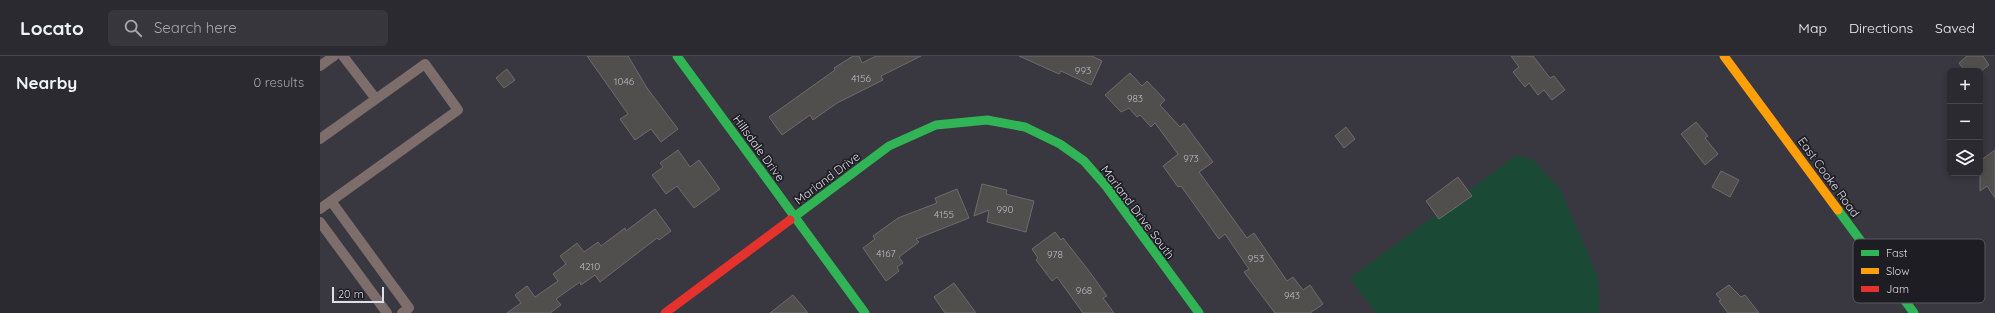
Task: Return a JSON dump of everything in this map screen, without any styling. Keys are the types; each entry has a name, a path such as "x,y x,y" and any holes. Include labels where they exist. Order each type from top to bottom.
{"street":[{"name":"Hillsdale Drive","path":"677,56 865,313"},
{"name":"East Cooke Road","path":"1724,56 1859,239"},
{"name":"Marland Drive","path":"665,313 889,146 936,125 987,120 1025,127"},
{"name":"Marland Drive South","path":"1025,127 1060,144 1084,161 1106,186 1199,313"},
{"name":"East Cooke Road","path":"1907,303 1914,313"}],"lane":[{"path":"320,66 334,56"},
{"path":"343,56 376,99"},
{"path":"320,139 426,64 458,110 320,209"},
{"path":"331,201 409,308 402,313"},
{"path":"320,222 387,313"}],"green space":[{"path":"1517,155 1533,160 1560,189 1598,277 1600,307 1598,313 1376,313 1350,278"}],"building":[{"path":"587,56 628,56 647,88 678,129 661,142 651,129 635,140 620,119 628,114"},
{"path":"853,56 859,56 862,63 876,56 921,56 881,76 883,80 837,103 813,120 810,115 782,135 769,117 835,70 834,68"},
{"path":"1019,56 1092,56 1102,61 1091,85 1061,71 1059,74"},
{"path":"1511,56 1533,56 1550,78 1554,76 1565,90 1552,100 1544,90 1538,95 1529,83 1525,87 1513,72 1519,67"},
{"path":"1967,56 1983,56 1989,65 1983,70 1983,68 1963,68 1959,63"},
{"path":"507,69 515,80 504,88 496,78"},
{"path":"1130,73 1142,86 1147,81 1165,100 1160,105 1180,127 1184,123 1213,162 1199,172 1247,238 1254,233 1287,281 1293,277 1303,290 1310,285 1323,304 1310,313 1275,313 1244,272 1249,269 1225,234 1219,239 1181,186 1178,187 1163,166 1178,154 1155,123 1151,127 1140,115 1137,117 1129,108 1121,112 1105,95"},
{"path":"1696,122 1708,136 1705,138 1718,154 1705,165 1681,134"},
{"path":"1346,127 1355,139 1344,148 1335,136"},
{"path":"678,150 690,167 699,160 720,189 694,208 677,186 666,194 652,175 663,167 660,163"},
{"path":"1995,150 1995,198 1987,186 1980,191 1980,176 1983,176 1983,159"},
{"path":"1721,171 1739,180 1730,197 1712,187"},
{"path":"1458,177 1472,196 1439,219 1426,201"},
{"path":"982,184 1007,190 1006,194 1034,201 1026,232 987,222 989,210 974,216"},
{"path":"957,189 969,218 916,239 919,242 899,257 903,263 897,267 899,271 886,281 863,248 875,239 873,236 898,218 937,203 935,198"},
{"path":"655,209 671,231 659,240 657,238 600,282 595,275 581,285 580,282 556,299 561,305 550,313 507,313 521,303 515,295 527,286 535,297 558,281 553,274 566,264 560,256 577,243 584,252 598,242 601,246 625,228 626,231"},
{"path":"1055,232 1061,240 1063,238 1089,271 1107,296 1103,298 1114,313 1083,313 1057,277 1052,281 1036,260 1038,258 1032,249"},
{"path":"954,283 976,313 945,313 934,297"},
{"path":"1729,285 1741,297 1745,295 1759,313 1728,313 1719,301 1721,300 1716,294"},
{"path":"793,295 808,313 770,313"}],"traffic: fast":[{"path":"677,56 865,313"},
{"path":"790,220 889,146 936,125 987,120 1025,127 1060,144 1084,161 1106,186 1199,313"},
{"path":"1838,210 1859,239"},
{"path":"1907,303 1914,313"}],"traffic: slow":[{"path":"1724,56 1838,210"}],"traffic: jam":[{"path":"665,313 790,220"}]}
